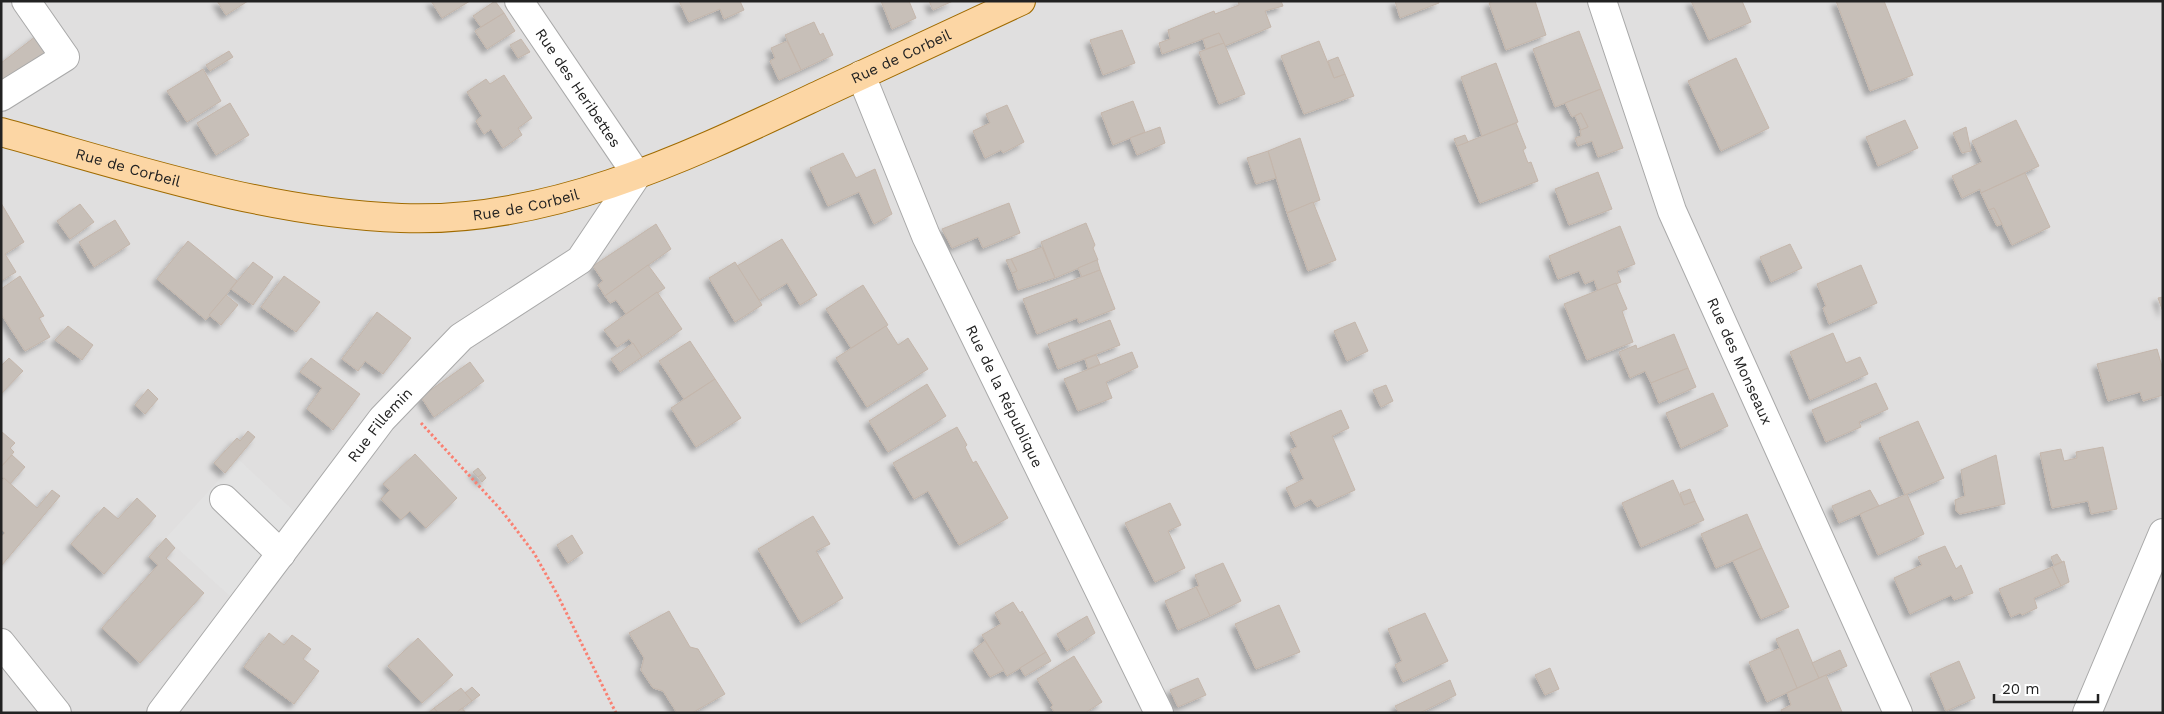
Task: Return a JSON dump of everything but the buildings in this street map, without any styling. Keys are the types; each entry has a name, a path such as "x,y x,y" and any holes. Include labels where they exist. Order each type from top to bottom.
{"main road":[{"name":"Rue de Corbeil","path":"1,132 203,187 268,202 334,213 402,218 460,217 522,208 593,191 637,175 721,142 861,75 993,7 1021,1"}],"street":[{"path":"1,98 65,57 26,1"},
{"name":"Rue des Heribettes","path":"519,1 637,175"},
{"name":"Rue des Monseaux","path":"1604,4 1672,211 1898,713"},
{"name":"Rue de la République","path":"861,75 926,236 1159,713"},
{"name":"Rue Fillemin","path":"161,713 382,419 461,338 580,260 637,175"},
{"path":"224,500 281,554"},
{"path":"2087,713 2163,533"},
{"path":"1,643 57,713"}],"path":[{"path":"400,401 502,511 534,553 557,594 616,713"}],"shaded area":[{"path":"1,1 2163,1 2163,713 1,713"},
{"path":"238,459 298,515 230,596 166,538"}]}
